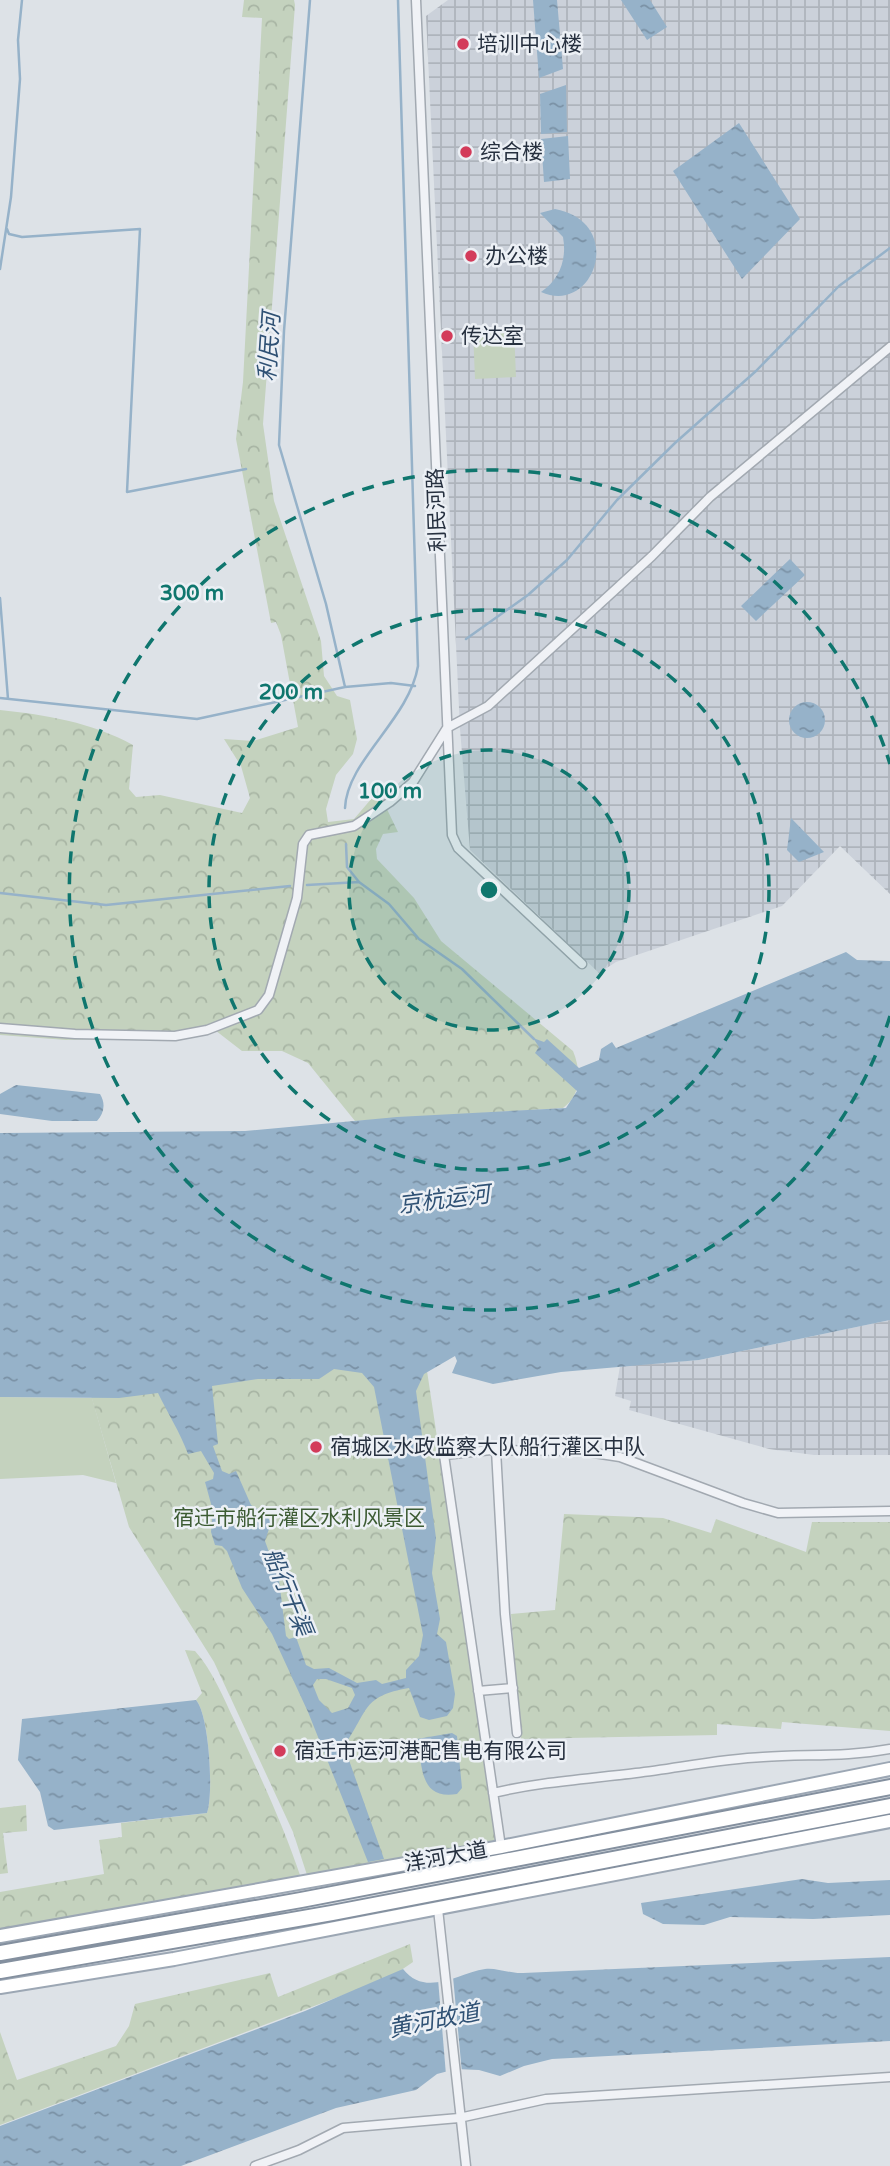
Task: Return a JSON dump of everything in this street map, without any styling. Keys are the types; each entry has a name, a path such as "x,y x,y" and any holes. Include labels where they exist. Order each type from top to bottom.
{"highway":[{"name":"洋河大道","path":"0,1953 301,1900 890,1787"},
{"name":"洋河大道","path":"0,1971 292,1921 890,1805"}],"main road":[{"name":"洋河大道","path":"0,1936 501,1847 890,1769"},
{"path":"0,1987 174,1959 890,1821"}],"street":[{"name":"利民河路","path":"416,0 452,835 458,848 582,964"},
{"path":"0,1028 175,1036 207,1030 258,1010 270,995 297,898 303,844 309,835 354,826 369,819 413,782 447,728 488,706 643,564 710,497 890,348"},
{"path":"496,1450 517,1733"},
{"path":"501,1847 444,1455 496,1450 570,1450 620,1457 743,1503 778,1513 890,1511"},
{"path":"478,1690 513,1688"},
{"path":"493,1793 521,1786 669,1769 719,1759 783,1755 852,1756 890,1749"},
{"path":"438,1909 457,2103 466,2166"},
{"path":"256,2166 299,2151 343,2128 459,2118 546,2099 890,2077"}],"shaded area":[{"path":"448,0 890,0 890,894 840,846 782,906 616,962 599,973 470,850 460,729 426,16"},
{"path":"890,1320 890,1455 814,1455 769,1449 629,1410 631,1401 615,1396 620,1366 699,1360"}],"green space":[{"path":"244,0 294,0 295,5 263,424 274,501 321,641 324,676 337,696 350,700 357,739 353,754 336,775 326,809 328,822 354,819 372,798 382,799 398,832 383,834 376,849 377,859 414,898 441,941 573,1051 578,1074 577,1089 563,1108 355,1121 308,1063 282,1051 242,1051 211,1027 139,1038 66,1040 0,1035 0,710 68,721 133,745 129,789 136,797 160,795 242,813 250,798 241,766 224,739 253,741 298,727 281,635 276,622 271,623 236,439 243,382 262,18 242,17"},
{"path":"514,328 516,377 475,379 473,330"},
{"name":"宿迁市船行灌区水利风景区","path":"424,1351 498,1841 307,1875 293,1832 214,1662 129,1527 90,1392"},
{"path":"0,1397 92,1398 116,1483 83,1475 0,1479"},
{"path":"564,1514 663,1518 711,1533 716,1519 806,1552 812,1522 890,1522 890,1731 782,1722 781,1729 717,1724 717,1735 521,1739 511,1614 555,1610"},
{"path":"185,1650 195,1651 218,1685 270,1799 301,1878 0,1930 0,1892 104,1874 99,1840 122,1837 121,1823 207,1813 210,1789 209,1755 204,1721 196,1700 202,1693"},
{"path":"26,1805 27,1831 3,1833 8,1873 0,1874 0,1808"},
{"path":"410,1944 413,1962 391,1977 0,2125 0,2032 17,2080 116,2046 129,2026 135,2004 270,1973 278,1997"}],"water":[{"path":"533,0 557,0 563,69 539,78"},
{"path":"621,0 650,0 667,27 647,40"},
{"path":"566,85 567,132 541,134 540,94"},
{"path":"739,123 800,219 742,279 673,171"},
{"path":"568,136 570,179 544,182 541,139"},
{"path":"555,209 577,217 590,231 596,247 595,264 588,280 576,291 560,296 541,292 553,281 563,261 563,237 540,213"},
{"path":"790,559 805,575 756,621 741,606"},
{"path":"807,702 820,707 825,720 820,733 807,738 794,733 789,720 794,707"},
{"path":"791,818 824,852 799,862 787,850"},
{"name":"京杭运河","path":"846,952 857,960 890,961 890,1320 699,1360 561,1372 493,1384 452,1373 457,1361 455,1356 424,1374 416,1391 436,1538 432,1573 440,1619 437,1634 446,1642 455,1694 453,1708 447,1716 429,1720 420,1717 409,1688 383,1695 368,1706 344,1746 384,1859 368,1862 308,1712 272,1634 242,1588 227,1551 222,1546 215,1545 211,1532 213,1511 205,1482 213,1479 214,1473 201,1451 188,1454 158,1393 119,1398 0,1397 0,1133 245,1131 397,1117 566,1108 577,1091 535,1053 539,1047 533,1038 544,1042 547,1039 579,1068 599,1060 601,1049 612,1042 616,1048","holes":["334,1369 362,1373 374,1387 423,1635 419,1656 406,1670 406,1678 382,1684 376,1680 357,1683 329,1668 314,1669 306,1665 296,1637 289,1639 286,1636 279,1580 265,1541 271,1523 266,1514 251,1505 236,1471 229,1474 222,1471 213,1446 218,1444 212,1386 258,1379 319,1379","317,1679 326,1679 352,1688 355,1695 348,1708 332,1713 319,1700 313,1685"]},
{"path":"16,1085 100,1094 104,1105 103,1112 97,1121 52,1121 0,1114 0,1094"},
{"path":"196,1700 204,1721 209,1755 210,1789 207,1813 54,1830 48,1826 40,1792 18,1760 22,1719"},
{"path":"452,1733 457,1736 462,1788 457,1794 445,1795 429,1787 425,1779 417,1739"},
{"path":"802,1879 828,1883 890,1880 890,1915 813,1919 730,1917 704,1925 663,1924 643,1914 641,1903"},
{"name":"黄河故道","path":"890,1957 890,2041 552,2059 500,2076 479,2070 456,2069 437,2074 416,2090 336,2108 181,2166 0,2166 0,2126 305,2011 403,1969 422,1982 432,1983 489,1969 523,1973"}],"pier":[{"path":"453,1977 462,2073 446,2075 438,1979"}],"waterway":[{"path":"0,269 11,197 20,79 18,40 22,0"},
{"name":"利民河","path":"310,0 284,331 279,445 326,604 345,687"},
{"path":"345,808 348,790 356,773 403,704 418,666 398,0"},
{"path":"7,229 9,234 22,237 140,229 127,492 246,469"},
{"path":"466,639 528,595 567,560 617,500 675,443 756,371 839,286 890,248"},
{"path":"0,598 8,699"},
{"path":"0,698 197,719 345,687 391,683 415,686"},
{"path":"346,844 347,867 359,882 389,904 419,939 462,969 534,1039"},
{"path":"307,885 359,882"},
{"path":"0,893 106,905 290,886"}],"place":[{"name":"培训中心楼","path":"463,44"},
{"name":"综合楼","path":"466,152"},
{"name":"办公楼","path":"471,256"},
{"name":"传达室","path":"447,336"},
{"name":"宿城区水政监察大队船行灌区中队","path":"316,1447"},
{"name":"宿迁市运河港配售电有限公司","path":"280,1751"}],"water label":[{"name":"船行干渠","path":"287,1592"}]}
